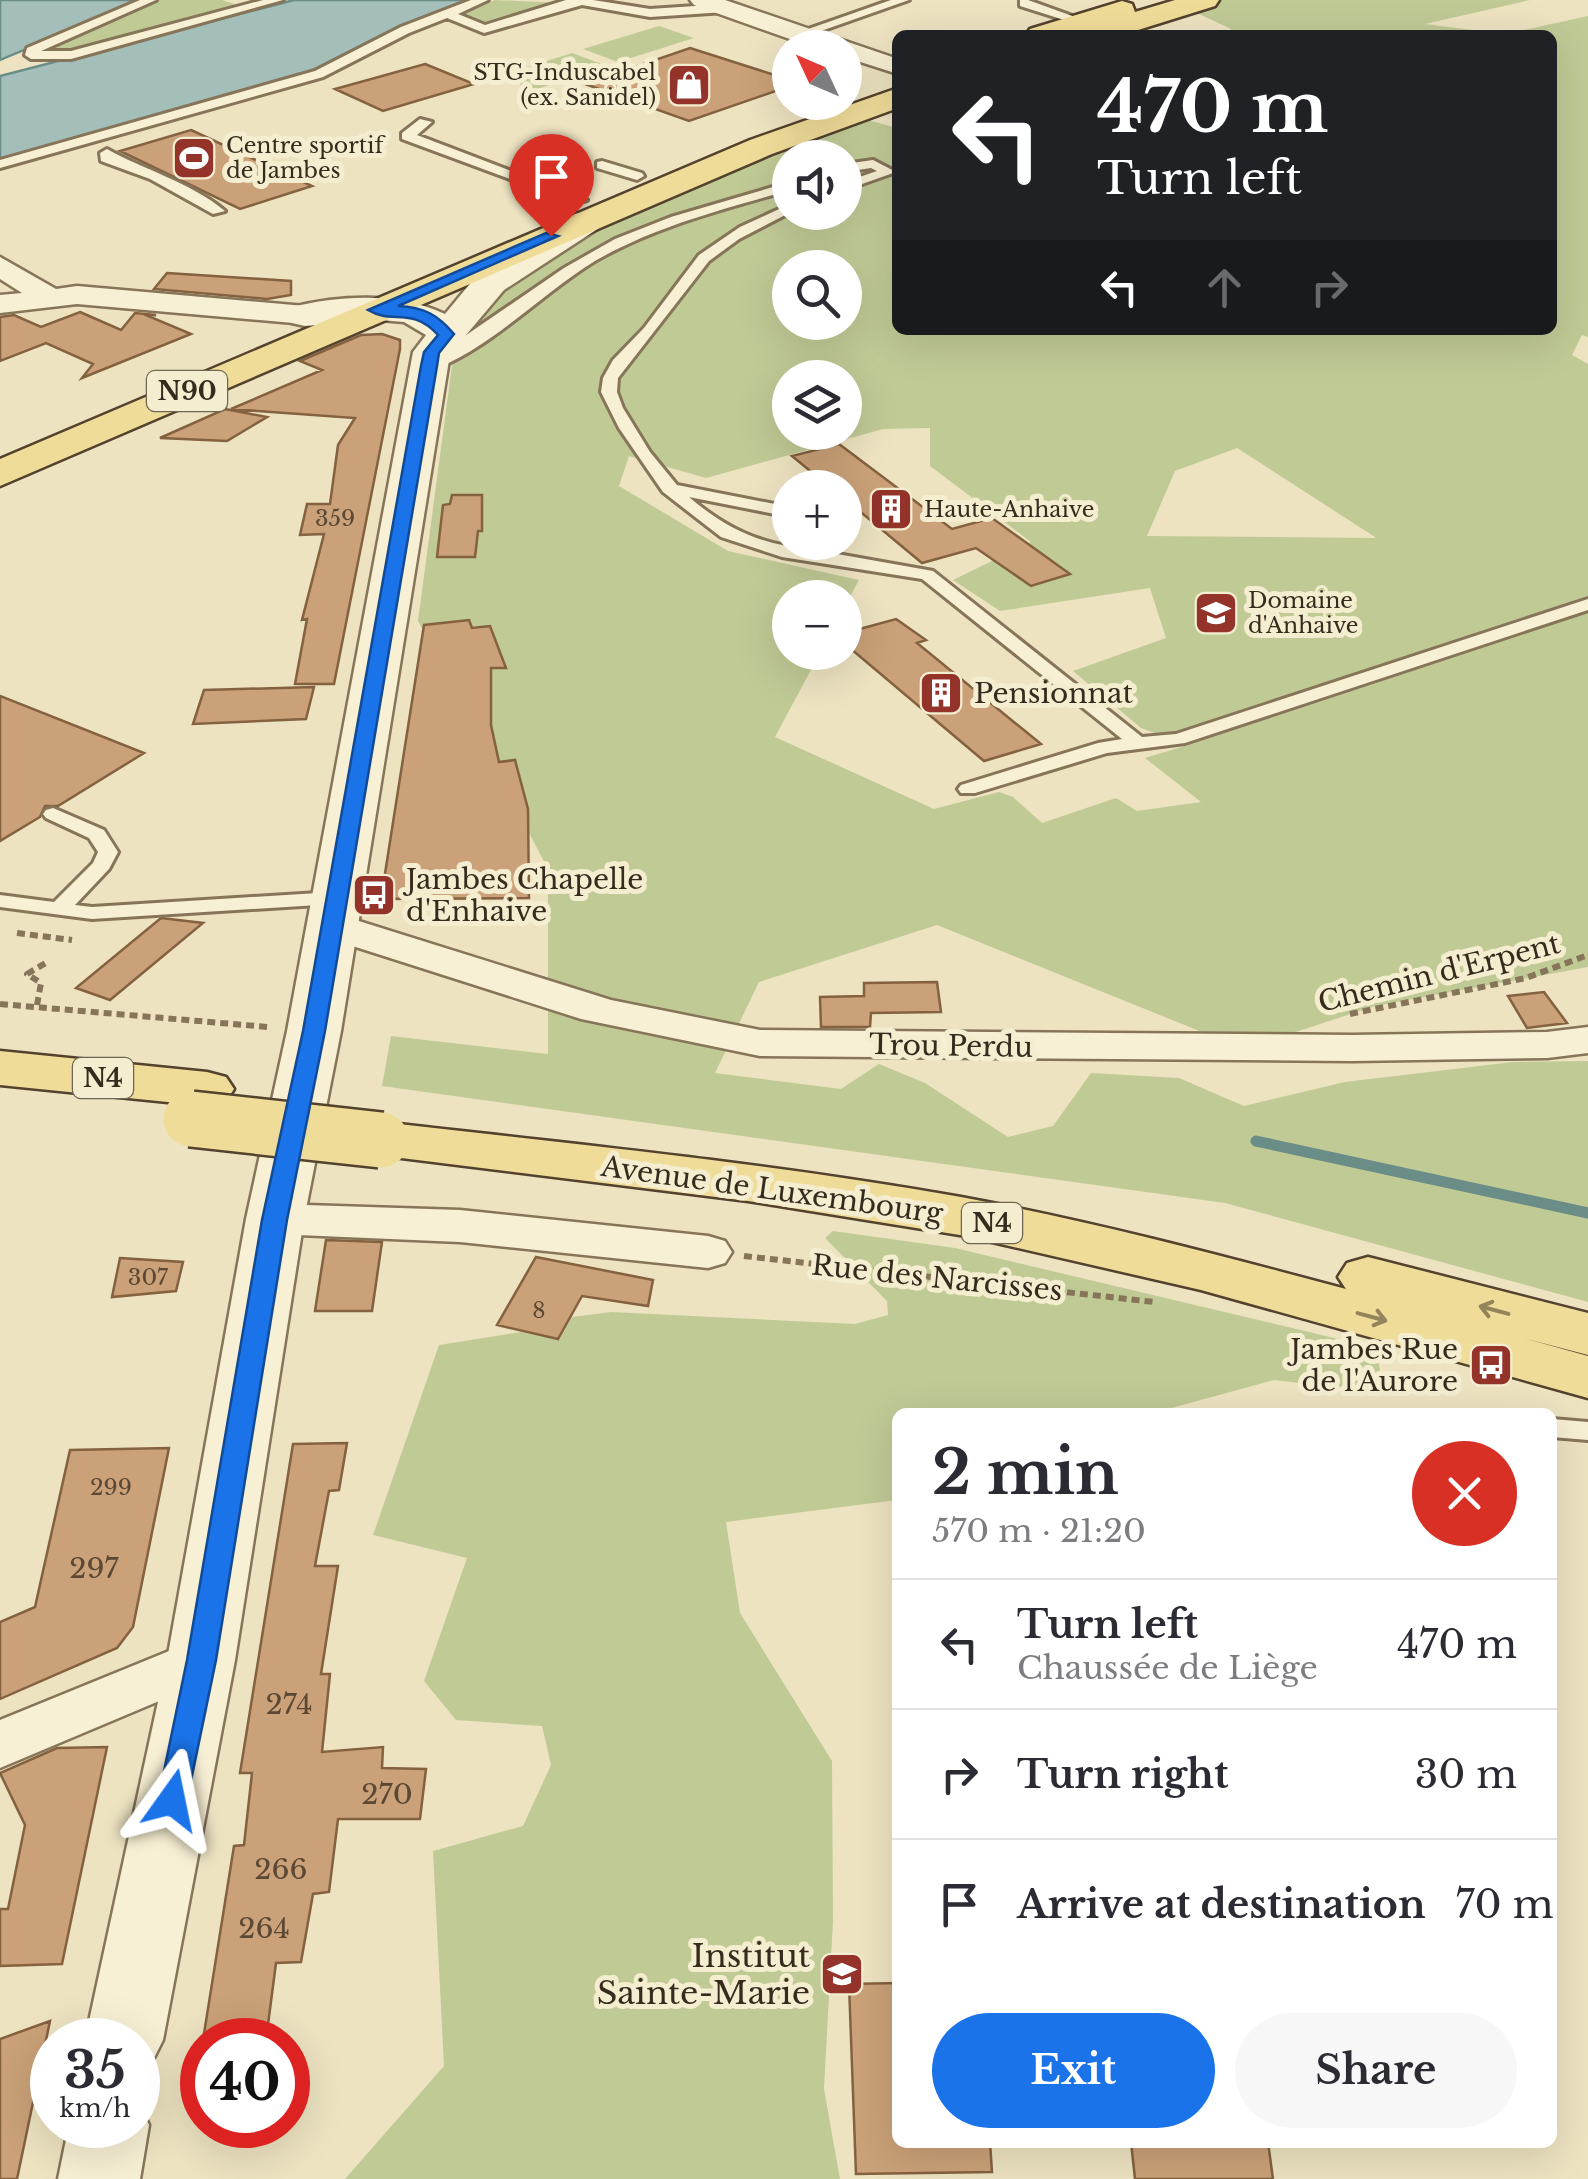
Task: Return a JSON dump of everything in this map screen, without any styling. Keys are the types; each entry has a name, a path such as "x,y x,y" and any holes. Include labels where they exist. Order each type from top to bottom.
{"main road":[{"path":"1046,23 1084,19 1153,0"},
{"path":"1127,24 1190,0"},
{"path":"1084,19 1127,24 1205,0"},
{"path":"862,93 892,83"},
{"name":"N90","path":"0,444 305,315 892,99"},
{"name":"N90","path":"0,474 376,310 583,211 637,176 786,120"},
{"name":"Avenue de Luxembourg","path":"0,1068 199,1104 384,1124 663,1142 981,1190 1196,1232 1588,1334"},
{"name":"Avenue de Luxembourg","path":"0,1098 199,1104"},
{"name":"Avenue de Luxembourg","path":"384,1124 965,1217 1204,1270 1588,1377"}],"street":[{"path":"714,4 789,30"},
{"path":"862,55 892,65"},
{"path":"129,2018 202,1660 274,1220 314,1031 332,912 436,351 491,282 583,211"},
{"path":"0,266 47,296"},
{"path":"0,304 47,296 305,315 376,310 422,332 436,351"},
{"name":"Trou Perdu","path":"332,912 536,994 686,1034 760,1043 1316,1049 1547,1045 1588,1040"},
{"path":"274,1220 460,1226 708,1252"},
{"path":"0,1745 202,1660"},
{"path":"99,2179 105,2148"}],"lane":[{"path":"150,0 31,50 31,55 71,55 270,0"},
{"path":"0,164 319,74 364,49 482,0"},
{"path":"626,0 714,4"},
{"path":"812,30 903,0"},
{"path":"446,13 484,29 577,1 650,13 714,4"},
{"path":"1024,3 1046,23"},
{"path":"426,122 407,136 583,211"},
{"path":"106,154 106,158 155,176 218,211"},
{"path":"862,165 872,164 889,172 862,181"},
{"path":"602,165 637,176"},
{"path":"436,351 470,346 569,271 615,245 678,220 772,191"},
{"path":"772,217 728,239 700,260 651,328 616,366 608,385 611,399 638,446 690,511 715,530 756,547 772,548"},
{"path":"669,488 772,508"},
{"path":"862,559 927,575 1138,743"},
{"path":"968,789 1104,747 1178,739 1588,604"},
{"path":"53,814 97,834 108,852 102,865 60,909"},
{"path":"0,902 92,913 332,912"},
{"path":"1557,1428 1588,1431"}],"path":[{"path":"18,933 72,940"},
{"name":"Chemin d'Erpent","path":"1338,1018 1375,1006 1526,978 1588,954"},
{"path":"36,1005 42,992 41,982 27,974 50,960"},
{"path":"0,1004 314,1031"},
{"name":"Rue des Narcisses","path":"708,1252 1158,1303"}],"green space":[{"path":"154,0 222,0 237,5 68,53 40,52"},
{"path":"495,0 563,3 485,25 461,15"},
{"path":"1215,0 1530,0 1425,24 1474,30 1231,29 1199,14 1202,4"},
{"path":"1588,16 1588,337 1582,335 1572,355 1588,364 1588,967 1375,1006 1244,1049 937,925 759,982 715,1073 841,1089 879,1064 925,1083 1008,1137 1053,1126 1091,1073 1179,1078 1244,1106 1345,1082 1513,1062 1588,1061 1588,1302 1225,1203 382,1086 391,1036 548,1054 548,869 418,621 455,343 519,273 602,221 772,153 772,230 862,230 862,140 806,140 862,118 892,127 892,335 1557,335 1557,30 1524,30","holes":["772,360 862,360 862,435 883,429 930,428 930,466 1031,542 953,580 1000,611 1150,588 1166,638 1073,671 1141,728 1188,745 1145,758 1201,802 1137,811 1116,798 1042,823 1013,797 999,792 934,809 775,737 811,670 772,670 772,580 859,580 728,551 619,486 629,456 706,478 807,450 772,450","1237,448 1375,537 1375,538 1147,536 1175,471"]},
{"path":"659,26 694,38 618,62 583,49"},
{"path":"572,53 607,66 534,90 499,76"},
{"path":"833,1231 955,1248 1376,1348 1381,1376 1359,1390 1274,1380 1172,1408 892,1408 892,1501 726,1522 740,1613 832,1761 833,1921 824,2089 840,2179 345,2179 444,2066 433,1851 523,1826 551,1765 542,1726 456,1720 424,1681 467,1558 373,1535 439,1345 521,1332 559,1340 572,1317 611,1312 855,1324 888,1315 887,1301 825,1238"}],"water":[{"path":"0,0 143,0 0,60"},
{"path":"294,0 467,0 398,27 307,73 0,160 0,76"}],"building":[{"name":"STG-Induscabel (ex. Sanidel)","path":"690,48 772,74 772,92 689,121 585,84"},
{"path":"425,64 474,84 383,111 335,89"},
{"name":"Centre sportif de Jambes","path":"191,130 312,186 240,209 120,151"},
{"path":"167,273 291,281 291,295 267,299 154,289"},
{"path":"80,312 121,330 135,313 156,315 148,316 191,334 82,378 93,364 46,343 0,361 0,317 14,315 41,327"},
{"path":"382,334 400,340 400,349 334,684 295,684 307,619 302,620 324,534 300,535 307,504 330,504 338,445 355,418 231,409 322,370 300,361 361,335"},
{"path":"225,409 267,417 227,441 160,438"},
{"name":"Haute-Anhaive","path":"816,450 847,450 952,529 992,518 1070,574 1031,586 976,548 922,563 862,513 862,470 809,470 792,456"},
{"path":"452,495 482,495 482,531 478,531 475,557 437,557 443,505 450,504"},
{"name":"Pensionnat","path":"896,619 926,640 917,643 1041,744 984,761 862,658 862,628"},
{"path":"469,620 472,628 490,626 506,668 491,668 491,725 499,762 515,760 528,809 529,898 381,899 424,625"},
{"path":"314,687 306,719 193,724 204,690"},
{"path":"0,696 144,753 58,806 45,806 40,817 0,841"},
{"path":"161,918 203,923 110,1000 76,988"},
{"path":"937,982 941,1012 871,1013 870,1027 821,1027 820,997 864,996 864,983"},
{"path":"1544,992 1567,1023 1527,1028 1508,996"},
{"path":"326,1240 382,1242 372,1311 315,1311"},
{"path":"536,1257 653,1280 648,1306 582,1296 558,1339 497,1325"},
{"path":"120,1258 183,1262 176,1291 112,1297"},
{"path":"347,1443 339,1490 329,1491 315,1566 338,1566 321,1674 330,1674 322,1752 383,1747 382,1768 426,1769 420,1819 338,1819 329,1892 313,1894 301,1962 276,1963 269,2018 207,2018 234,1846 244,1845 252,1773 240,1773 293,1444"},
{"path":"169,1448 133,1627 117,1648 0,1699 0,1622 35,1607 70,1450"},
{"path":"107,1747 62,1964 0,1966 0,1909 8,1909 25,1825 0,1773 57,1748"},
{"path":"892,1983 892,2148 990,2148 992,2172 856,2174 849,1984"},
{"path":"30,2028 30,2117 17,2179 0,2179 0,2039"},
{"path":"1132,2148 1269,2148 1273,2179 1135,2179"}],"waterway":[{"path":"1256,1141 1588,1213"}],"place":[{"name":"STG-Induscabel (ex. Sanidel)","path":"689,85"},
{"name":"Centre sportif de Jambes","path":"194,158"},
{"name":"Haute-Anhaive","path":"891,509"},
{"name":"Domaine d'Anhaive","path":"1216,613"},
{"name":"Pensionnat","path":"941,693"},
{"name":"Jambes Chapelle d'Enhaive","path":"374,895"},
{"name":"Jambes Rue de l'Aurore","path":"1491,1365"},
{"name":"Institut Sainte-Marie","path":"842,1974"}],"route":[{"path":"172,1800 202,1660 274,1220 314,1031 429,366 432,352 446,334 432,319 415,311 376,310 551,236"}]}
